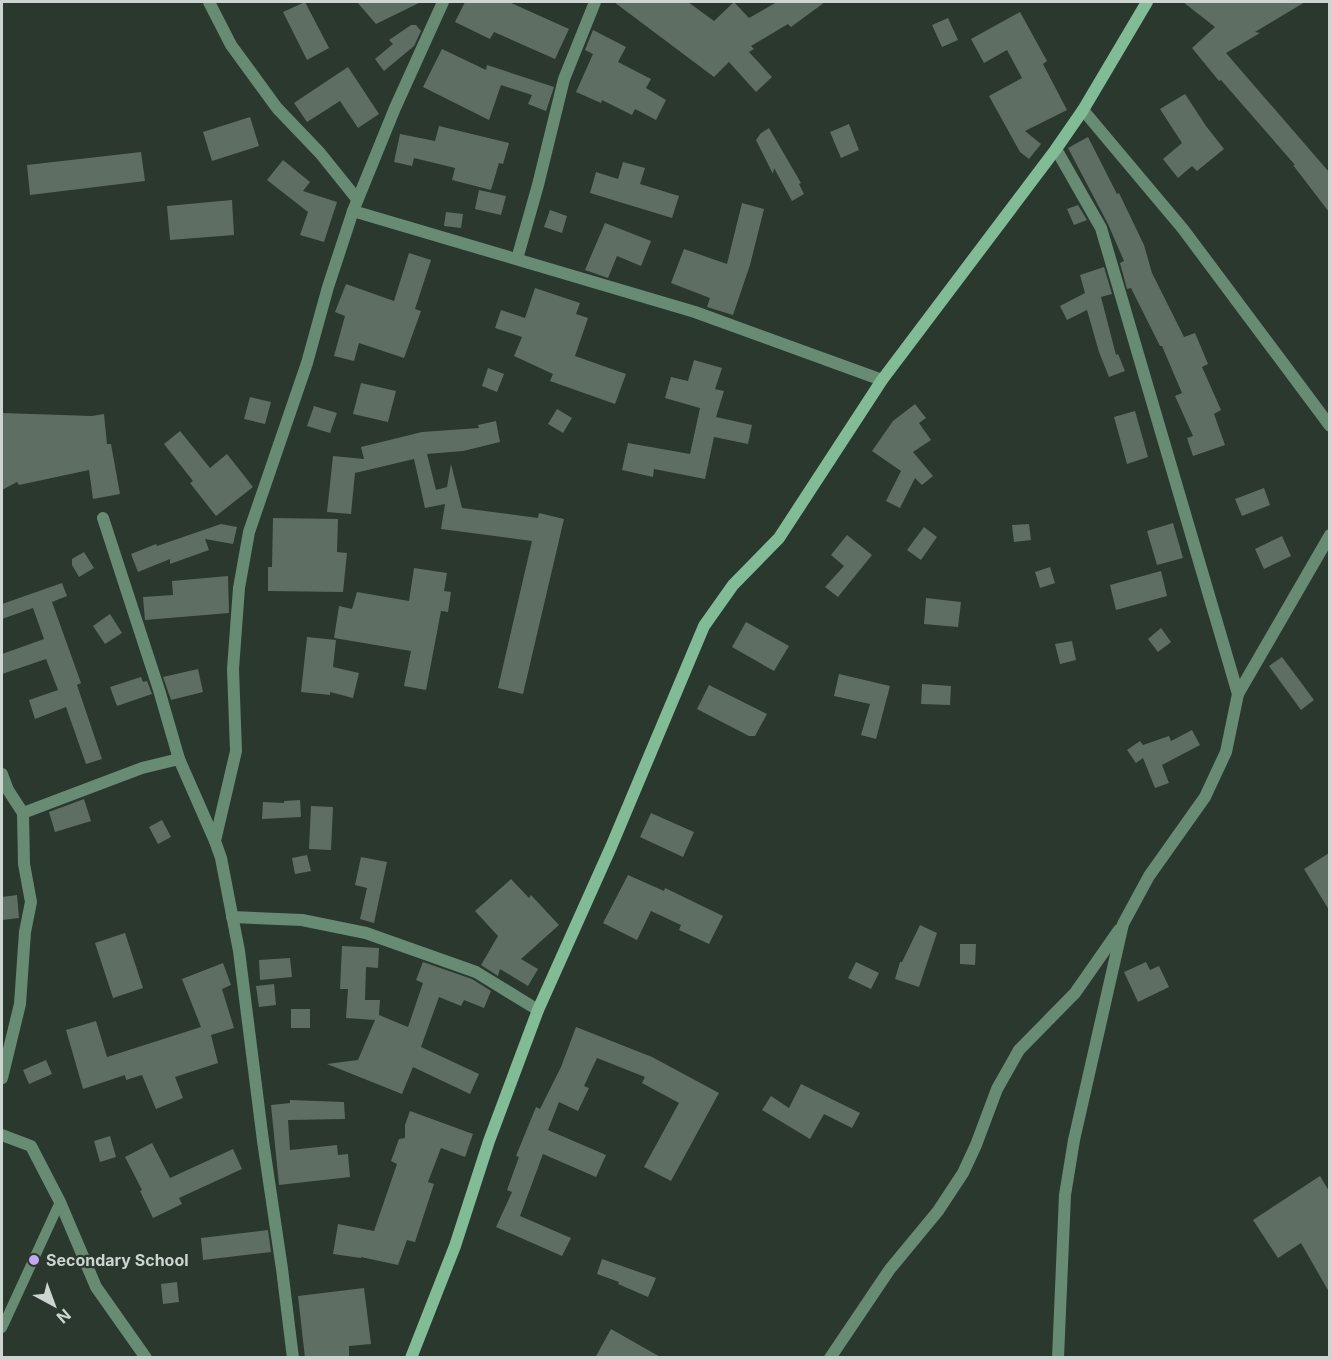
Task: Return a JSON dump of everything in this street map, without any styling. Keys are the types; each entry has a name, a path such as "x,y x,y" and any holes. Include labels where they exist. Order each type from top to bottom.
{"main road":[{"path":"411,1358 455,1246 489,1141 538,1010 611,847 704,626 734,585 779,538 882,380 1056,149 1083,110 1146,2"}],"street":[{"path":"209,2 231,45 277,108 320,153 355,205 517,259 695,312 882,380"},
{"path":"214,841 236,751 233,669 239,588 249,532 307,363 328,287 355,205 394,108 443,2"},
{"path":"517,259 564,79 595,2"},
{"path":"1083,110 1183,229 1329,426"},
{"path":"1056,149 1101,228 1238,694"},
{"path":"103,518 179,759 221,858 240,951 261,1129 293,1358"},
{"path":"830,1358 890,1269 938,1211 963,1173 997,1089 1019,1050 1075,993 1123,924 1149,876 1205,797 1226,752 1238,694 1329,535"},
{"path":"22,813 142,768 179,759"},
{"path":"2,774 8,790 22,813 24,864 31,902 25,932 20,1004 2,1078"},
{"path":"232,917 302,920 366,933 476,972 538,1010"},
{"path":"1058,1358 1065,1196 1074,1140 1123,924"},
{"path":"2,1135 31,1146 60,1202 96,1287 146,1358"}],"lane":[{"path":"2,1328 60,1202"}],"building":[{"path":"305,2 329,48 307,60 283,12"},
{"path":"357,2 421,2 376,24"},
{"path":"465,2 509,2 569,29 555,59 494,32 490,39 455,22"},
{"path":"614,2 688,2 714,21 734,2 749,18 777,2 825,2 791,27 788,24 751,46 754,49 749,52 772,77 756,92 729,62 714,77"},
{"path":"1183,2 1305,2 1255,32 1260,33 1226,53 1329,172 1329,212 1293,165 1295,165 1192,48 1215,27"},
{"path":"1020,12 1047,61 1043,64 1067,110 1025,131 1041,144 1029,159 1020,152 989,96 1022,78 1007,50 984,63 971,39"},
{"path":"948,18 958,40 942,47 932,25"},
{"path":"411,25 416,25 421,31 414,46 384,71 375,59 393,44 389,40"},
{"path":"593,30 626,47 618,62 651,79 646,88 666,100 656,120 635,109 632,115 602,100 601,103 576,92 593,54 585,50"},
{"path":"442,49 486,70 487,65 554,87 546,111 528,104 532,95 501,85 489,120 423,87"},
{"path":"348,67 379,114 358,128 340,101 307,122 294,103"},
{"path":"1185,94 1224,149 1197,171 1192,166 1178,178 1163,159 1182,143 1160,109"},
{"path":"250,117 259,146 212,161 203,132"},
{"path":"849,124 859,150 841,158 830,132"},
{"path":"439,126 509,143 503,164 499,163 491,190 452,180 455,168 414,158 412,166 394,162 400,134 435,141"},
{"path":"769,128 801,183 799,184 804,194 792,201 774,168 773,174 756,140"},
{"path":"1088,137 1144,245 1152,273 1184,337 1195,333 1208,364 1202,367 1221,410 1214,414 1225,445 1193,456 1187,438 1193,436 1175,396 1182,393 1162,346 1131,288 1127,289 1120,263 1124,261 1108,224 1068,148"},
{"path":"141,152 145,181 30,195 27,165"},
{"path":"283,160 310,182 303,191 337,202 324,242 300,235 308,212 267,180"},
{"path":"623,162 645,168 640,184 679,196 672,218 590,193 596,172 618,179"},
{"path":"479,190 506,196 501,215 475,209"},
{"path":"232,200 234,235 170,240 167,206"},
{"path":"742,203 764,209 750,265 733,315 707,307 710,298 671,283 684,249 727,264"},
{"path":"1078,205 1087,220 1074,225 1067,209"},
{"path":"550,210 567,216 562,233 544,227"},
{"path":"446,212 463,214 461,228 444,226"},
{"path":"605,223 651,241 641,266 617,256 608,278 585,270"},
{"path":"409,253 431,260 415,309 421,311 404,358 359,343 354,361 334,356 345,316 335,312 346,284 394,301"},
{"path":"1104,267 1112,294 1101,297 1116,355 1118,354 1125,371 1109,377 1087,310 1067,320 1060,306 1085,293 1080,275"},
{"path":"535,288 580,303 576,314 588,318 575,356 626,374 615,404 550,381 553,374 514,356 522,337 495,328 501,310 525,318"},
{"path":"694,360 722,368 715,389 724,391 716,417 752,425 748,444 714,437 705,479 654,469 653,477 622,470 628,443 690,454 700,408 665,398 671,377 688,381"},
{"path":"488,368 504,374 497,392 482,386"},
{"path":"361,383 396,391 388,422 353,414"},
{"path":"250,397 271,402 265,424 244,419"},
{"path":"915,404 926,418 919,423 931,440 913,452 933,476 922,485 915,478 900,508 886,501 901,471 872,451 893,421"},
{"path":"314,406 337,413 330,433 307,426"},
{"path":"557,409 572,418 563,433 548,424"},
{"path":"1135,411 1148,457 1127,464 1114,417"},
{"path":"2,413 92,416 104,414 107,444 111,444 120,494 93,499 89,470 19,485 17,482 2,490"},
{"path":"496,421 500,442 463,451 427,454 436,490 447,487 451,464 462,508 538,518 539,513 564,519 523,694 498,688 532,541 441,529 445,504 425,508 414,459 355,473 351,514 327,512 333,456 364,459 361,447 422,432 479,428 478,425"},
{"path":"180,431 210,468 227,454 253,487 216,516 190,483 193,481 164,444"},
{"path":"1264,488 1270,505 1242,516 1235,499"},
{"path":"273,518 338,519 337,552 347,553 343,592 268,591 268,567 272,567"},
{"path":"1173,523 1183,558 1157,565 1147,531"},
{"path":"221,524 237,527 233,544 205,539 209,550 170,564 170,559 138,572 131,554"},
{"path":"1029,524 1031,540 1014,542 1012,525"},
{"path":"924,527 937,537 921,560 907,550"},
{"path":"847,535 872,555 838,597 825,587 844,566 831,555"},
{"path":"1282,536 1291,556 1264,569 1255,549"},
{"path":"84,552 94,568 79,577 72,565 72,559"},
{"path":"1050,567 1055,583 1040,588 1035,572"},
{"path":"414,568 447,573 444,591 451,592 448,612 441,611 426,690 404,686 411,651 334,638 339,606 352,609 357,592 409,601"},
{"path":"1161,571 1167,596 1116,610 1110,585"},
{"path":"228,576 229,613 145,620 143,597 173,595 172,581"},
{"path":"62,583 67,596 52,602 81,683 77,685 102,759 86,764 66,707 35,719 29,700 58,690 46,659 2,674 2,654 44,639 33,608 2,619 2,604"},
{"path":"926,598 961,602 958,627 924,624"},
{"path":"110,614 122,633 105,644 93,626"},
{"path":"746,622 789,646 774,671 732,647"},
{"path":"1161,628 1171,642 1158,652 1148,639"},
{"path":"307,637 336,640 333,667 359,673 353,698 330,692 330,695 301,692"},
{"path":"1072,641 1076,660 1060,664 1055,644"},
{"path":"1282,657 1314,700 1301,710 1269,666"},
{"path":"198,669 203,692 171,700 163,677"},
{"path":"839,674 890,686 876,739 861,735 870,704 834,696"},
{"path":"141,677 143,682 147,681 152,694 117,706 110,687"},
{"path":"922,684 951,686 950,705 921,704"},
{"path":"709,685 767,714 755,736 749,736 697,709"},
{"path":"1192,730 1200,745 1162,765 1169,783 1155,788 1143,758 1136,763 1127,750 1140,741 1143,745 1169,736 1171,741"},
{"path":"84,799 91,821 55,832 49,812"},
{"path":"300,800 301,817 262,819 263,802 284,803 284,801"},
{"path":"311,806 333,807 331,850 309,849"},
{"path":"651,813 694,832 683,857 640,837"},
{"path":"162,820 171,837 158,844 149,827"},
{"path":"1329,853 1329,910 1304,869"},
{"path":"307,855 311,871 295,874 292,858"},
{"path":"361,857 387,862 374,923 360,919 367,888 355,885"},
{"path":"628,875 664,891 665,888 723,916 709,944 679,930 681,925 651,911 637,940 603,923"},
{"path":"511,879 529,898 531,895 559,925 521,959 538,969 528,986 500,969 498,976 481,965 498,936 475,911"},
{"path":"17,895 19,918 2,920 2,897"},
{"path":"920,925 937,933 919,987 895,979 900,962"},
{"path":"125,933 143,988 113,998 95,943"},
{"path":"960,944 976,944 975,965 960,964"},
{"path":"342,946 379,948 378,968 366,967 365,1000 380,1000 379,1015 408,1027 423,983 416,980 423,962 472,979 491,991 484,1008 464,1000 461,1006 439,997 421,1047 479,1074 470,1094 413,1067 402,1094 327,1064 358,1060 375,1020 346,1018 348,989 340,989"},
{"path":"290,958 292,977 260,980 259,960"},
{"path":"856,962 879,973 871,989 848,978"},
{"path":"1146,962 1150,970 1159,966 1169,987 1138,1002 1124,972"},
{"path":"223,963 231,985 222,989 234,1028 211,1035 218,1063 175,1077 183,1098 156,1109 142,1075 126,1080 125,1075 83,1089 66,1030 96,1021 107,1057 201,1027 182,979"},
{"path":"274,984 276,1005 259,1007 256,986"},
{"path":"291,1009 310,1009 310,1028 291,1028"},
{"path":"576,1027 652,1057 719,1093 671,1181 644,1167 679,1103 642,1083 645,1077 597,1058 584,1086 589,1088 578,1111 559,1102 548,1130 606,1155 596,1177 543,1154 520,1216 571,1238 562,1256 496,1227 512,1192 507,1190 519,1157 516,1156 536,1107 540,1109 561,1067"},
{"path":"46,1060 52,1074 29,1084 23,1070"},
{"path":"801,1084 860,1113 852,1128 824,1114 810,1139 762,1110 771,1096 789,1108"},
{"path":"290,1100 344,1102 345,1119 288,1120 290,1150 337,1145 338,1155 348,1154 350,1177 279,1185 271,1105 290,1103"},
{"path":"410,1111 473,1134 465,1157 441,1148 428,1182 434,1184 415,1242 407,1240 398,1265 333,1254 338,1224 374,1231 397,1164 391,1161 399,1139 405,1138 405,1125"},
{"path":"110,1136 116,1157 100,1162 94,1141"},
{"path":"152,1143 170,1178 233,1149 242,1169 179,1198 182,1204 153,1218 125,1157"},
{"path":"1320,1176 1329,1191 1329,1292 1301,1243 1278,1258 1253,1220"},
{"path":"268,1230 271,1252 203,1260 201,1238"},
{"path":"602,1259 656,1278 648,1297 597,1274"},
{"path":"177,1282 179,1302 163,1304 161,1284"},
{"path":"364,1288 371,1344 349,1346 349,1358 305,1358 298,1296"},
{"path":"611,1329 662,1358 595,1358"}],"place":[{"name":"Secondary School","path":"34,1260"}]}
